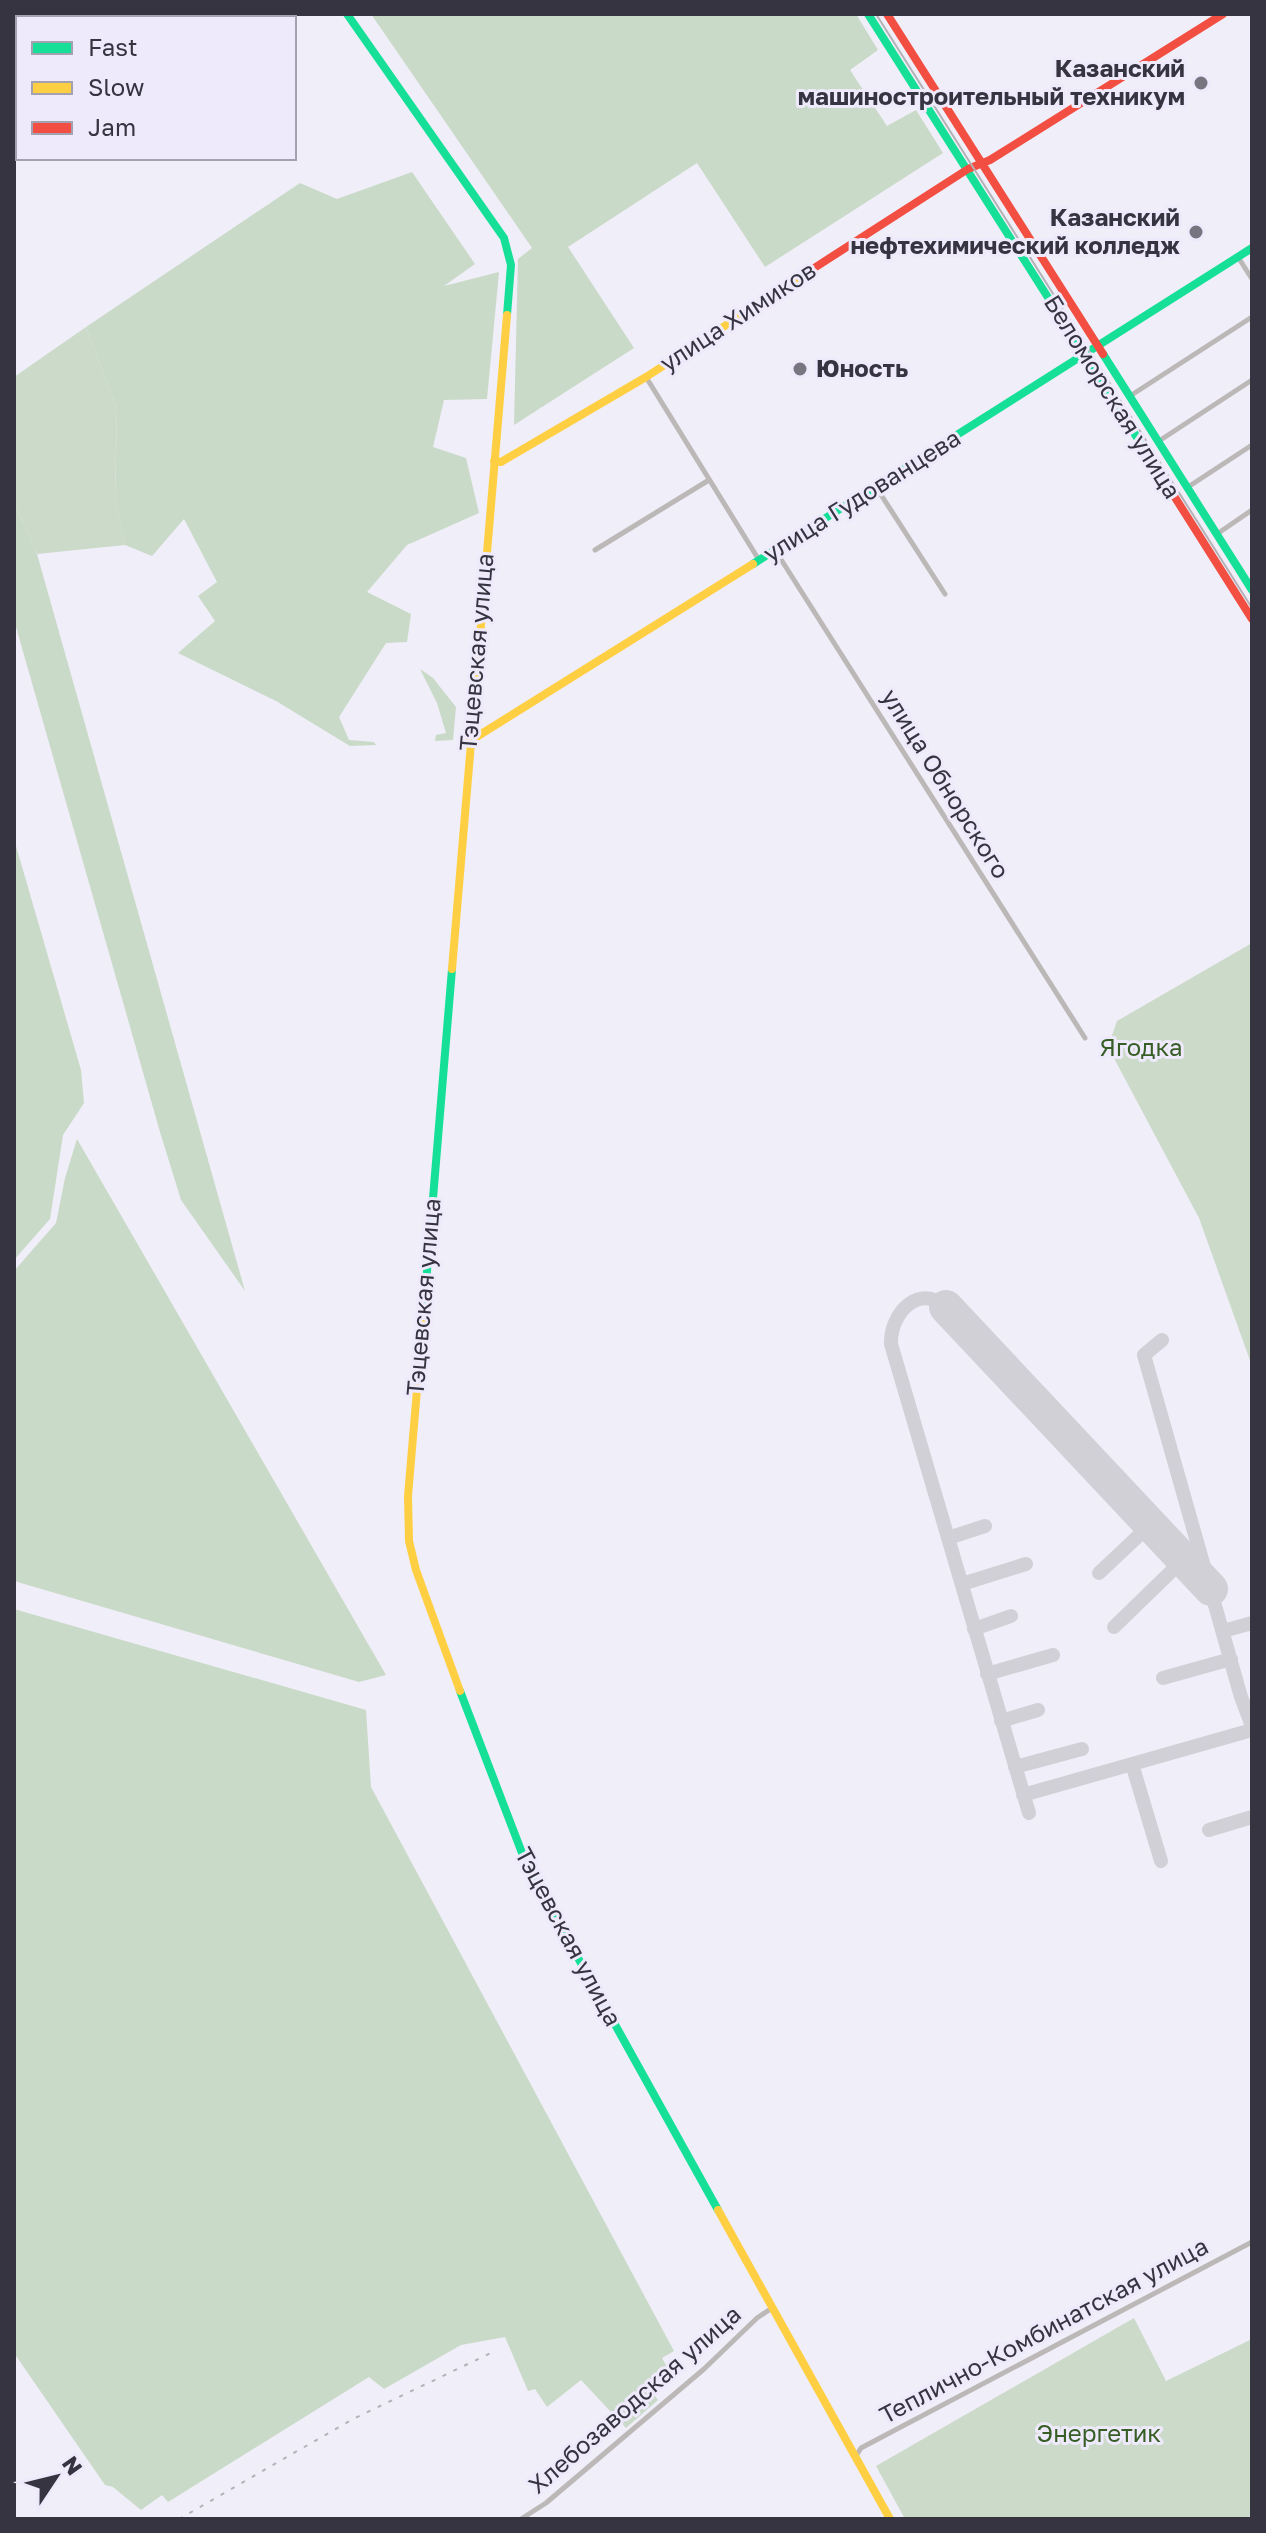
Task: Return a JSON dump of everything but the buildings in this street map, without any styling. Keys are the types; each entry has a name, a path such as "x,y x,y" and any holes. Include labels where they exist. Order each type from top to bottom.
{"main road":[{"name":"Тэцевская улица","path":"347,14 504,238 511,265 408,1496 409,1541 416,1570 527,1866 890,2519"},
{"name":"Беломорская улица","path":"868,14 1252,619"},
{"name":"Беломорская улица","path":"887,14 1225,547 1248,576 1252,590"},
{"name":"улица Химиков","path":"494,461 501,462 646,377 968,169 983,164 1223,14"},
{"name":"улица Гудованцева","path":"470,741 1252,248"},
{"path":"1212,556 1225,547"}],"street":[{"path":"1238,257 1252,279"},
{"path":"1130,396 1252,317"},
{"path":"646,377 759,560"},
{"path":"1159,441 1252,380"},
{"path":"1188,487 1252,445"},
{"path":"595,550 709,480"},
{"path":"876,487 945,594"},
{"path":"1217,534 1252,510"},
{"name":"улица Обнорского","path":"775,550 1085,1038"},
{"name":"Теплично-Комбинатская улица","path":"856,2456 861,2448 1252,2242"},
{"name":"Хлебозаводская улица","path":"521,2519 572,2481 772,2308"}],"green space":[{"path":"371,14 856,14 878,50 850,70 887,126 916,110 943,153 765,267 697,163 568,247 634,348 514,425 518,259 532,248"},
{"path":"412,172 475,264 444,286 499,272 487,399 444,400 433,447 466,458 479,513 407,545 367,592 411,614 407,642 386,643 339,717 349,740 374,742 376,745 350,746 276,701 178,653 215,621 198,596 217,582 184,519 152,556 125,545 115,498 117,409 86,327 300,183 337,199"},
{"path":"86,327 117,409 115,497 125,545 37,554 14,502 14,377"},
{"path":"14,502 37,554 245,1291 181,1200 160,1132 14,620"},
{"path":"420,669 433,678 456,707 453,740 435,741 436,735 446,733 437,703"},
{"path":"14,839 81,1070 84,1103 63,1135 50,1219 14,1260"},
{"name":"Ягодка","path":"1252,943 1252,1366 1199,1218 1108,1047 1117,1021"},
{"path":"77,1139 386,1675 359,1682 14,1581 14,1271 56,1223"},
{"path":"14,1609 366,1710 371,1787 674,2351 662,2358 669,2371 650,2389 658,2400 626,2428 581,2380 547,2407 535,2389 528,2391 505,2337 461,2345 384,2389 369,2377 168,2502 162,2495 141,2510 113,2487 105,2485 14,2353"},
{"name":"Энергетик","path":"1134,2318 1166,2381 1252,2339 1252,2519 905,2519 876,2466"}],"taxiway":[{"path":"946,1307 926,1298 908,1305 895,1322 891,1344 1029,1813"},
{"path":"1162,1340 1144,1355 1241,1697 1252,1726"},
{"path":"1099,1573 1150,1525"},
{"path":"948,1538 985,1526"},
{"path":"1114,1627 1183,1560"},
{"path":"962,1584 1026,1564"},
{"path":"974,1629 1011,1616"},
{"path":"1223,1631 1252,1623"},
{"path":"987,1674 1053,1655"},
{"path":"1163,1678 1231,1659"},
{"path":"1001,1721 1038,1710"},
{"path":"1023,1795 1252,1730"},
{"path":"1015,1767 1082,1749"},
{"path":"1132,1764 1161,1861"},
{"path":"1209,1830 1252,1817"}],"runway":[{"path":"946,1307 1211,1589"}],"tram line":[{"path":"876,14 1252,608"}],"railway":[{"path":"14,90 16,84"},
{"path":"179,2519 353,2419 495,2351"}],"traffic: fast":[{"path":"347,14 504,238 511,265 507,315"},
{"path":"868,14 1157,469"},
{"path":"753,564 1252,248"},
{"path":"1103,354 1252,590"},
{"path":"423,1319 452,969"},
{"path":"460,1691 527,1866 718,2210"}],"traffic: slow":[{"path":"494,461 501,462 646,377 808,272"},
{"path":"452,969 507,315"},
{"path":"470,741 753,564"},
{"path":"423,1319 408,1496 409,1541 416,1570 460,1691"},
{"path":"718,2210 890,2519"}],"traffic: jam":[{"path":"887,14 1103,354"},
{"path":"808,272 968,169 990,160 1223,14"},
{"path":"1157,469 1252,619"}],"place":[{"name":"Казанский машиностроительный техникум","path":"1201,83"},
{"name":"Казанский нефтехимический колледж","path":"1196,232"},
{"name":"Юность","path":"800,369"}]}
